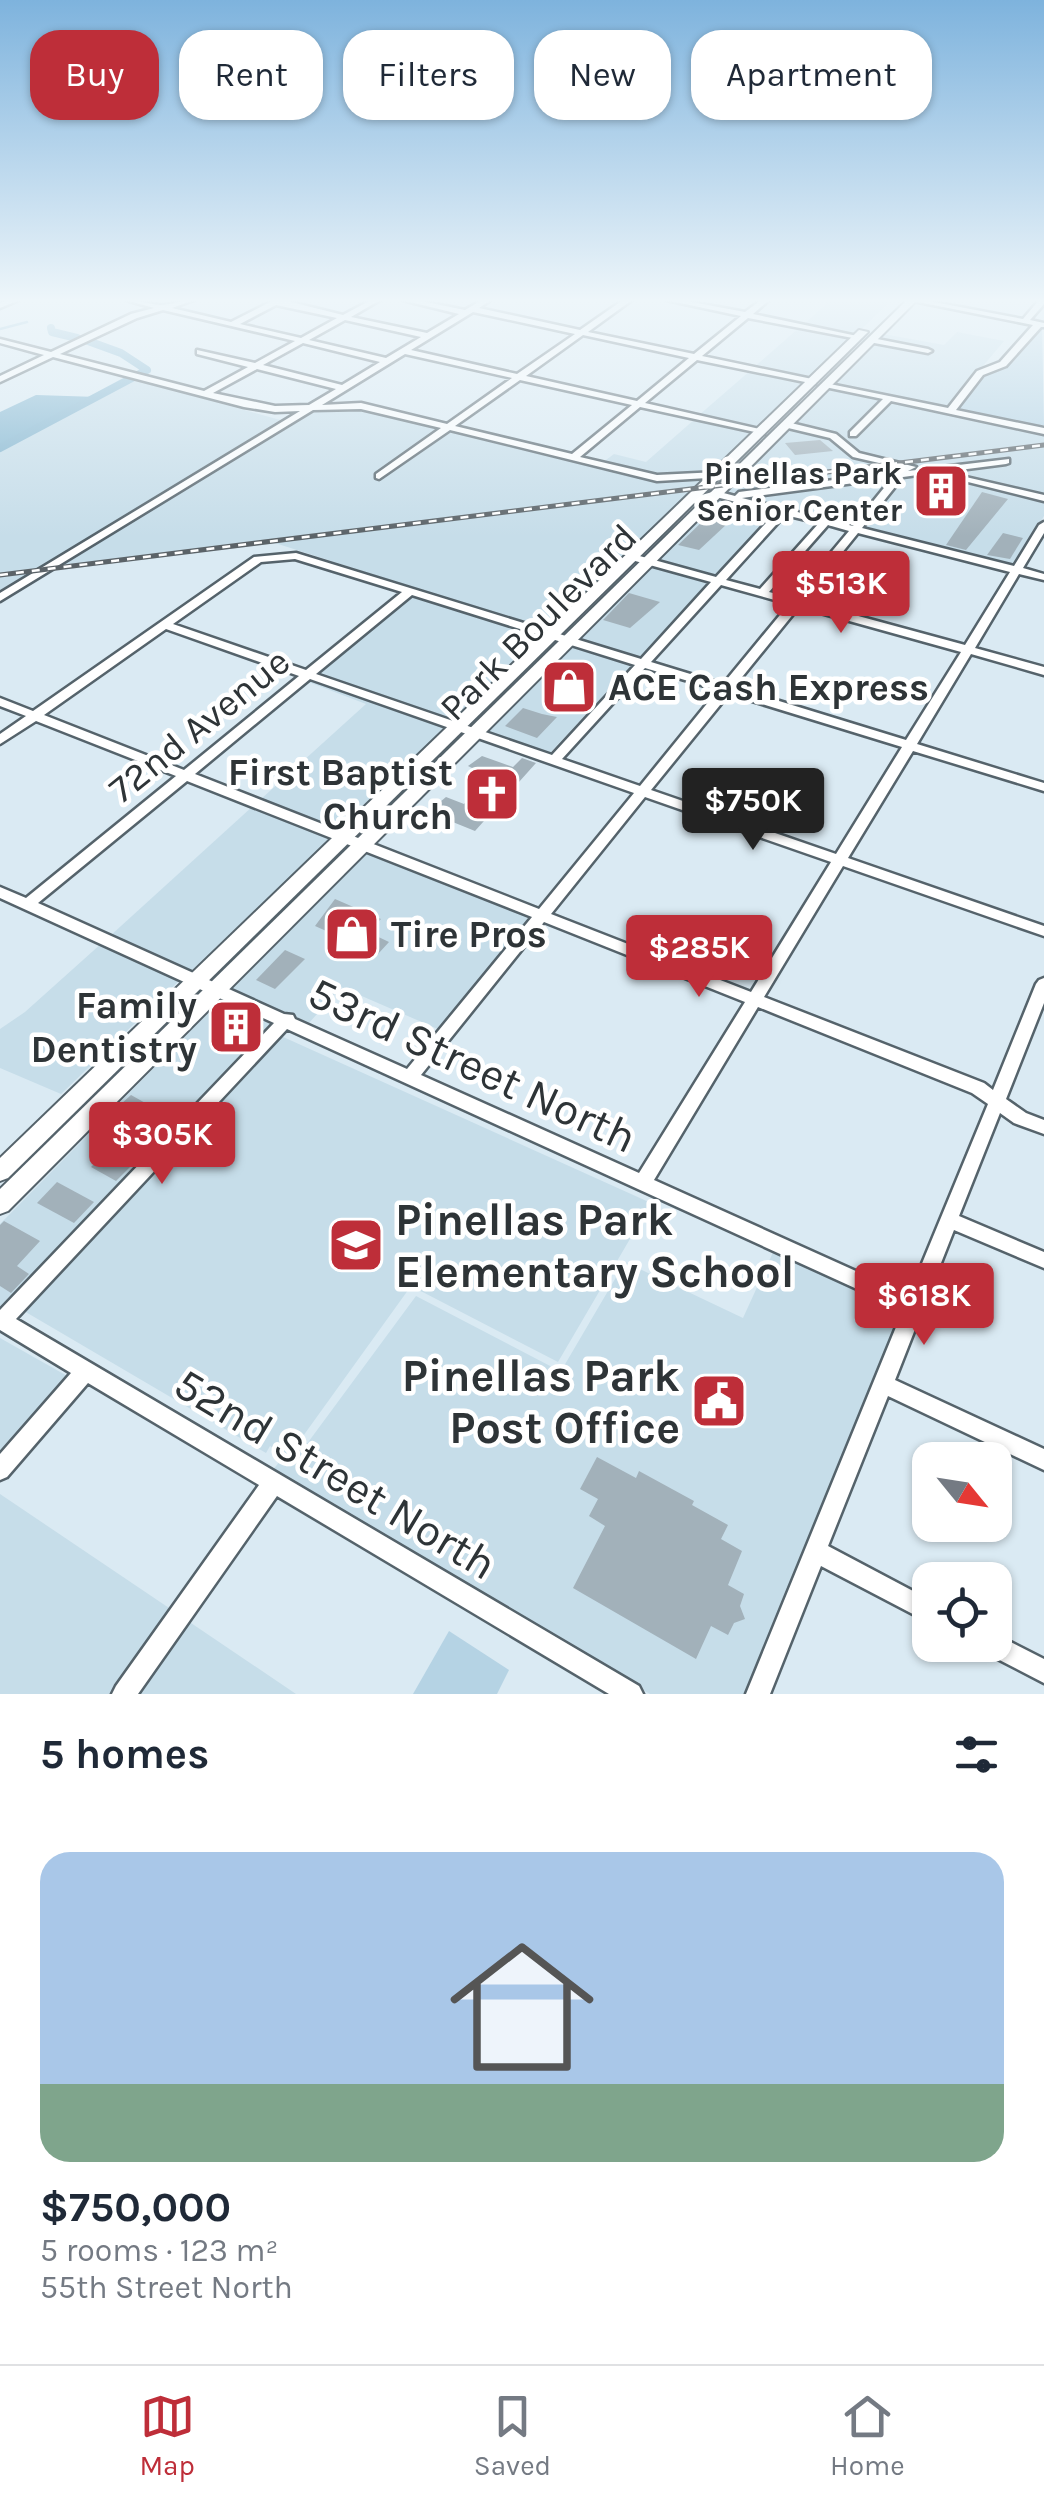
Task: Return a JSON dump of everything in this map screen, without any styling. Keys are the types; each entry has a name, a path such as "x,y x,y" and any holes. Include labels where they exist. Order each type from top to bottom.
{"main road":[{"name":"Park Boulevard","path":"0,1172 815,379"},
{"path":"826,379 828,385"},
{"name":"Park Boulevard","path":"0,1204 649,562 722,495 738,474 834,379"},
{"path":"812,382 816,386 809,395 812,400"},
{"path":"786,408 788,412 782,422 787,425"},
{"path":"756,456 755,448 762,440 758,434"}],"street":[{"path":"149,379 274,409 361,406 657,478 738,474"},
{"path":"204,394 232,379"},
{"path":"308,379 344,388"},
{"path":"0,598 359,379"},
{"path":"379,476 516,379"},
{"path":"528,379 758,434"},
{"path":"573,458 669,379"},
{"path":"798,379 812,382"},
{"path":"950,411 975,379"},
{"path":"828,385 1044,431"},
{"path":"853,434 889,398"},
{"path":"787,425 833,436 856,455 904,470"},
{"path":"690,501 904,470 1006,462"},
{"path":"411,1076 904,470"},
{"path":"928,471 1044,498"},
{"path":"722,495 1044,577"},
{"path":"554,760 783,511"},
{"path":"762,593 825,522"},
{"path":"643,1182 1044,525"},
{"path":"0,740 258,559 296,556 1044,786"},
{"path":"632,557 1044,671"},
{"name":"72nd Avenue","path":"27,904 410,591"},
{"path":"165,625 1044,931"},
{"path":"0,702 978,1088 996,1103 1044,1127"},
{"name":"53rd Street North","path":"0,892 914,1306"},
{"path":"758,1694 996,1103 1039,1012 1044,984"},
{"path":"1,1321 287,1019"},
{"path":"949,1220 1044,1260"},
{"name":"52nd Street North","path":"1,1321 631,1694"},
{"path":"0,1470 85,1370"},
{"path":"883,1384 1044,1460"},
{"path":"124,1694 274,1482"},
{"path":"815,1551 912,1602"},
{"path":"1012,1655 1044,1672"}],"shaded area":[{"path":"133,379 284,421 0,594 0,446"},
{"path":"741,379 807,382 757,429 698,416"},
{"path":"839,379 972,379 947,409 833,385"},
{"path":"980,379 1043,379 1044,425 1028,426 955,410"},
{"path":"830,387 884,398 849,434 856,436 891,400 1044,433 1044,496 939,472 1010,463 1007,459 927,469 858,453 841,439 792,424"},
{"path":"36,395 98,397 0,446 0,412"},
{"path":"314,408 360,408 442,427 374,476 380,478 449,429 655,480 706,479 547,630 275,543 51,570"},
{"path":"695,419 755,432 710,475 658,477 602,463 614,454 646,462"},
{"path":"789,427 830,437 854,456 902,467 897,473 722,494"},
{"path":"929,473 1044,499 1044,516 1013,567 862,529 904,476"},
{"path":"893,477 853,526 739,498"},
{"path":"719,497 777,511 715,577 655,561"},
{"path":"652,565 712,581 639,659 578,639"},
{"path":"411,594 543,634 451,721 315,674"},
{"path":"573,644 634,663 548,755 485,733"},
{"path":"306,681 446,727 338,830 260,800 366,704"},
{"path":"253,806 332,836 191,971 110,936"},
{"path":"368,852 533,917 440,1030 341,987 309,1023 232,989"},
{"path":"102,943 182,978 61,1094 0,1068 0,1029 25,1012"},
{"path":"224,997 277,1021 0,1310 0,1224"},
{"name":"Pinellas Park Elementary School","path":"281,1036 651,1203 558,1362 411,1286 288,1457 270,1446 266,1453 24,1311"},
{"path":"775,1248 903,1310 746,1694 650,1694 272,1471 280,1461 295,1460 416,1296 554,1368 564,1366 625,1262 743,1318"},
{"path":"0,1338 69,1377 0,1457"},
{"path":"0,1494 172,1610 112,1694 0,1694"},
{"path":"188,1621 296,1694 136,1694"},
{"path":"449,1631 509,1670 497,1694 413,1694"}],"building":[{"path":"820,440 833,451 795,455 785,443"},
{"path":"982,492 1008,499 966,550 946,545"},
{"path":"707,517 728,523 699,550 678,545"},
{"path":"1003,533 1023,538 1010,559 987,555"},
{"path":"629,593 660,602 630,628 603,620"},
{"path":"523,708 557,717 537,738 505,726"},
{"name":"First Baptist Church","path":"482,756 513,767 522,758 536,763 475,831 428,812 446,797 464,804 490,777 468,766"},
{"path":"335,899 381,919 368,932 389,942 378,954 315,926"},
{"path":"285,950 305,959 275,989 256,980"},
{"name":"Family Dentistry","path":"228,1014 256,1028 245,1039 217,1025"},
{"path":"131,1095 165,1114 145,1134 110,1114"},
{"path":"106,1152 131,1166 116,1181 91,1167"},
{"path":"57,1182 94,1202 74,1223 37,1203"},
{"path":"4,1221 40,1241 17,1266 29,1274 11,1293 0,1286 0,1225"},
{"path":"597,1457 636,1478 639,1471 694,1501 692,1505 728,1525 721,1539 742,1551 728,1585 744,1594 740,1606 745,1619 734,1623 728,1635 711,1626 696,1659 573,1588 605,1526 589,1516 598,1499 580,1489"}],"waterway":[{"path":"0,448 130,379"}],"railway":[{"path":"0,575 1044,445"}],"place":[{"name":"Pinellas Park Senior Center","path":"941,491"},
{"name":"ACE Cash Express","path":"569,687"},
{"name":"First Baptist Church","path":"492,794"},
{"name":"Tire Pros","path":"352,934"},
{"name":"Family Dentistry","path":"236,1027"},
{"name":"Pinellas Park Elementary School","path":"356,1245"},
{"name":"Pinellas Park Post Office","path":"719,1401"}]}
